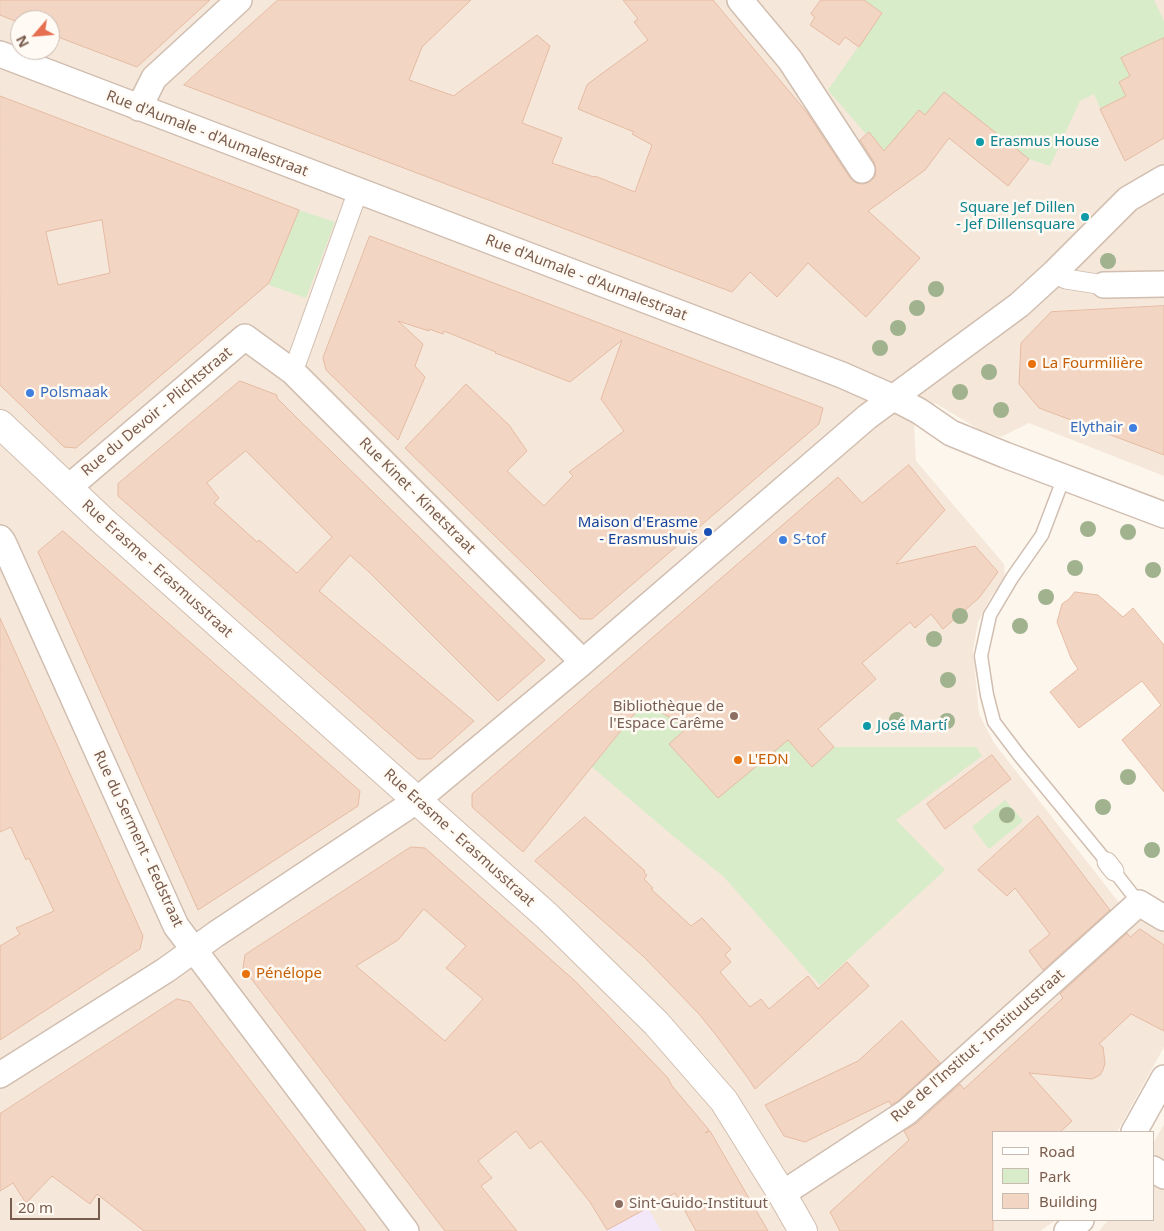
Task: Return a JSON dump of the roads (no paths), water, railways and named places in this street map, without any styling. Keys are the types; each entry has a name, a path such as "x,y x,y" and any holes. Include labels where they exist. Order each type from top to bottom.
{"street":[{"path":"139,108 154,78 239,0"},
{"path":"740,0 790,60 862,170"},
{"name":"Rue d'Aumale - d'Aumalestraat","path":"0,54 842,375 919,410 950,433 1161,516"},
{"path":"0,1076 166,970 416,801 583,662 867,418 1019,305 1128,199 1164,178"},
{"path":"293,372 358,191"},
{"path":"1054,273 1066,279 1104,285 1164,284"},
{"name":"Rue Kinet - Kinetstraat","path":"245,337 293,372 583,662"},
{"name":"Rue du Devoir - Plichtstraat","path":"68,488 245,337"},
{"name":"Rue Erasme - Erasmusstraat","path":"0,424 102,521 547,916 656,1023 724,1101 803,1231"},
{"name":"Rue du Serment - Eedstraat","path":"2,540 176,926 406,1231"},
{"path":"1139,903 1164,918"},
{"name":"Rue de l'Institut - Instituutstraat","path":"782,1194 907,1112 1139,903"},
{"path":"1135,1131 1164,1078"},
{"path":"1067,1231 1080,1221"}],"lane":[{"path":"1064,477 1042,535 1012,578 990,616 981,656 987,695 994,722 1139,903"}],"place":[{"name":"Erasmus House","path":"980,142"},
{"name":"Square Jef Dillen - Jef Dillensquare","path":"1085,217"},
{"name":"La Fourmilière","path":"1032,364"},
{"name":"Polsmaak","path":"30,393"},
{"name":"Elythair","path":"1133,428"},
{"name":"Maison d'Erasme - Erasmushuis","path":"708,532"},
{"name":"S-tof","path":"783,540"},
{"name":"Bibliothèque de l'Espace Carême","path":"734,716"},
{"name":"José Martí","path":"867,726"},
{"name":"L'EDN","path":"738,760"},
{"name":"Pénélope","path":"246,974"},
{"name":"Sint-Guido-Instituut","path":"619,1204"}]}
